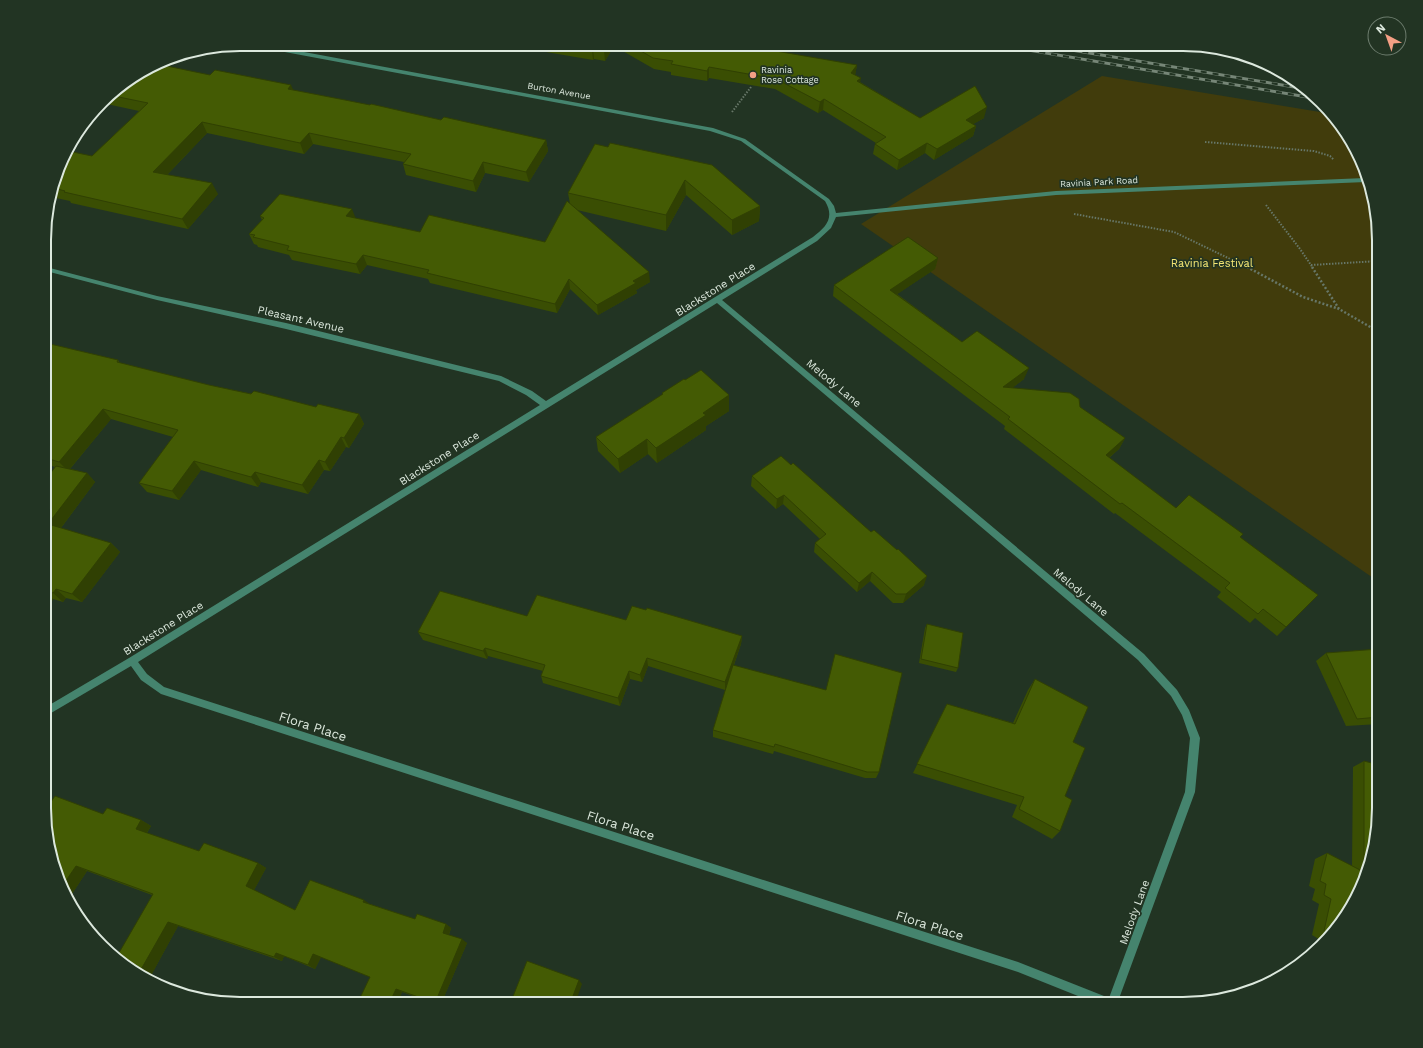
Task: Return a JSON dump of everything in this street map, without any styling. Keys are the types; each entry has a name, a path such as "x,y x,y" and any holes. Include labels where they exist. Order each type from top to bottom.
{"street":[{"name":"Burton Avenue","path":"290,51 711,129 743,140 827,200 832,206 833,215"},
{"name":"Ravinia Park Road","path":"833,215 1056,193 1362,180"},
{"name":"Blackstone Place","path":"51,709 132,661 816,239 830,228 833,215"},
{"name":"Pleasant Avenue","path":"51,270 157,298 286,326 501,379 529,393 546,405"},
{"name":"Melody Lane","path":"718,300 1141,657 1174,693 1186,713 1195,738 1190,792 1115,997"},
{"name":"Flora Place","path":"132,661 144,677 161,690 1018,967 1094,997"}],"path":[{"path":"732,112 751,87"},
{"path":"1205,142 1314,151 1330,156 1338,164 1347,181"},
{"path":"1249,184 1300,249 1339,309"},
{"path":"1069,211 1076,214 1174,232 1228,257 1303,297 1339,309 1372,328"},
{"path":"1311,266 1372,262"}],"green space":[{"name":"Ravinia Festival","path":"1102,76 1323,112 1347,146 1358,168 1366,191 1372,228 1372,577 861,224"}],"building":[{"path":"641,51 776,51 857,65 851,73 861,78 857,81 920,118 975,86 987,107 966,120 976,126 937,149 927,143 899,160 875,144 886,137 824,99 820,102 776,79 709,67 707,71 671,64 673,61 653,58"},
{"path":"166,66 210,75 215,70 291,85 288,89 371,104 441,120 444,117 546,140 526,172 483,162 473,181 403,164 411,154 309,133 300,143 202,122 153,172 212,183 182,219 64,192 65,191 58,189 65,168 73,152 92,156 148,103 117,97 146,76"},
{"path":"610,143 712,165 760,206 732,220 685,180 666,215 568,193 595,144 608,147"},
{"path":"280,194 352,209 346,216 420,232 429,215 545,242 567,201 649,272 633,281 636,283 597,305 569,279 555,304 427,273 429,270 363,255 356,264 287,250 289,246 253,237 255,235 249,234 264,218 260,216"},
{"path":"908,237 938,258 890,290 962,342 977,331 1029,368 1003,387 1070,393 1079,399 1080,407 1125,438 1106,455 1176,508 1189,495 1243,534 1240,537 1318,595 1286,627 1263,609 1258,614 1225,588 1230,583 1122,503 1120,504 1008,419 1010,417 834,285"},
{"path":"51,344 118,360 117,362 209,385 251,394 254,391 316,407 318,404 359,414 344,438 341,437 325,462 319,460 302,485 255,472 251,477 194,461 172,491 139,483 178,430 103,409 59,462 51,460"},
{"path":"701,370 729,395 703,413 706,415 656,448 647,439 618,459 596,437 663,394 662,393"},
{"path":"781,456 791,465 793,463 871,532 874,530 897,550 898,549 927,576 906,594 896,594 872,572 859,583 815,543 826,534 784,495 777,499 752,476"},
{"path":"56,466 87,473 51,520 51,472"},
{"path":"51,525 111,543 72,594 56,589 53,593 51,592"},
{"path":"440,591 527,616 537,595 626,620 632,606 646,610 647,608 742,636 725,682 647,658 640,675 629,671 618,698 541,676 545,665 485,648 483,651 418,632"},
{"path":"927,624 963,633 958,668 921,659"},
{"path":"1372,650 1372,718 1357,719 1326,653"},
{"path":"835,654 902,673 879,772 867,772 775,744 774,747 713,730 733,665 826,690"},
{"path":"1035,679 1088,707 1073,742 1085,748 1065,796 1072,800 1060,831 1019,809 1024,797 917,764 947,704 1015,724"},
{"path":"1364,761 1372,763 1372,820 1364,863"},
{"path":"55,796 103,814 107,808 141,820 136,829 199,851 204,843 258,863 246,886 295,910 310,880 364,900 363,902 415,919 417,914 446,924 443,933 462,939 438,997 418,997 396,989 392,997 360,997 370,977 313,954 308,965 276,953 274,957 168,922 141,969 119,953 153,894 76,866 66,881 57,857 51,820 51,802"},
{"path":"1327,853 1361,871 1347,902 1326,932 1324,931 1331,899 1324,895 1326,884 1320,881"},
{"path":"527,961 579,980 573,997 513,997"}],"railway":[{"path":"1034,51 1307,97"},
{"path":"1077,51 1294,87"}],"place":[{"name":"Ravinia Rose Cottage","path":"753,75"}]}
